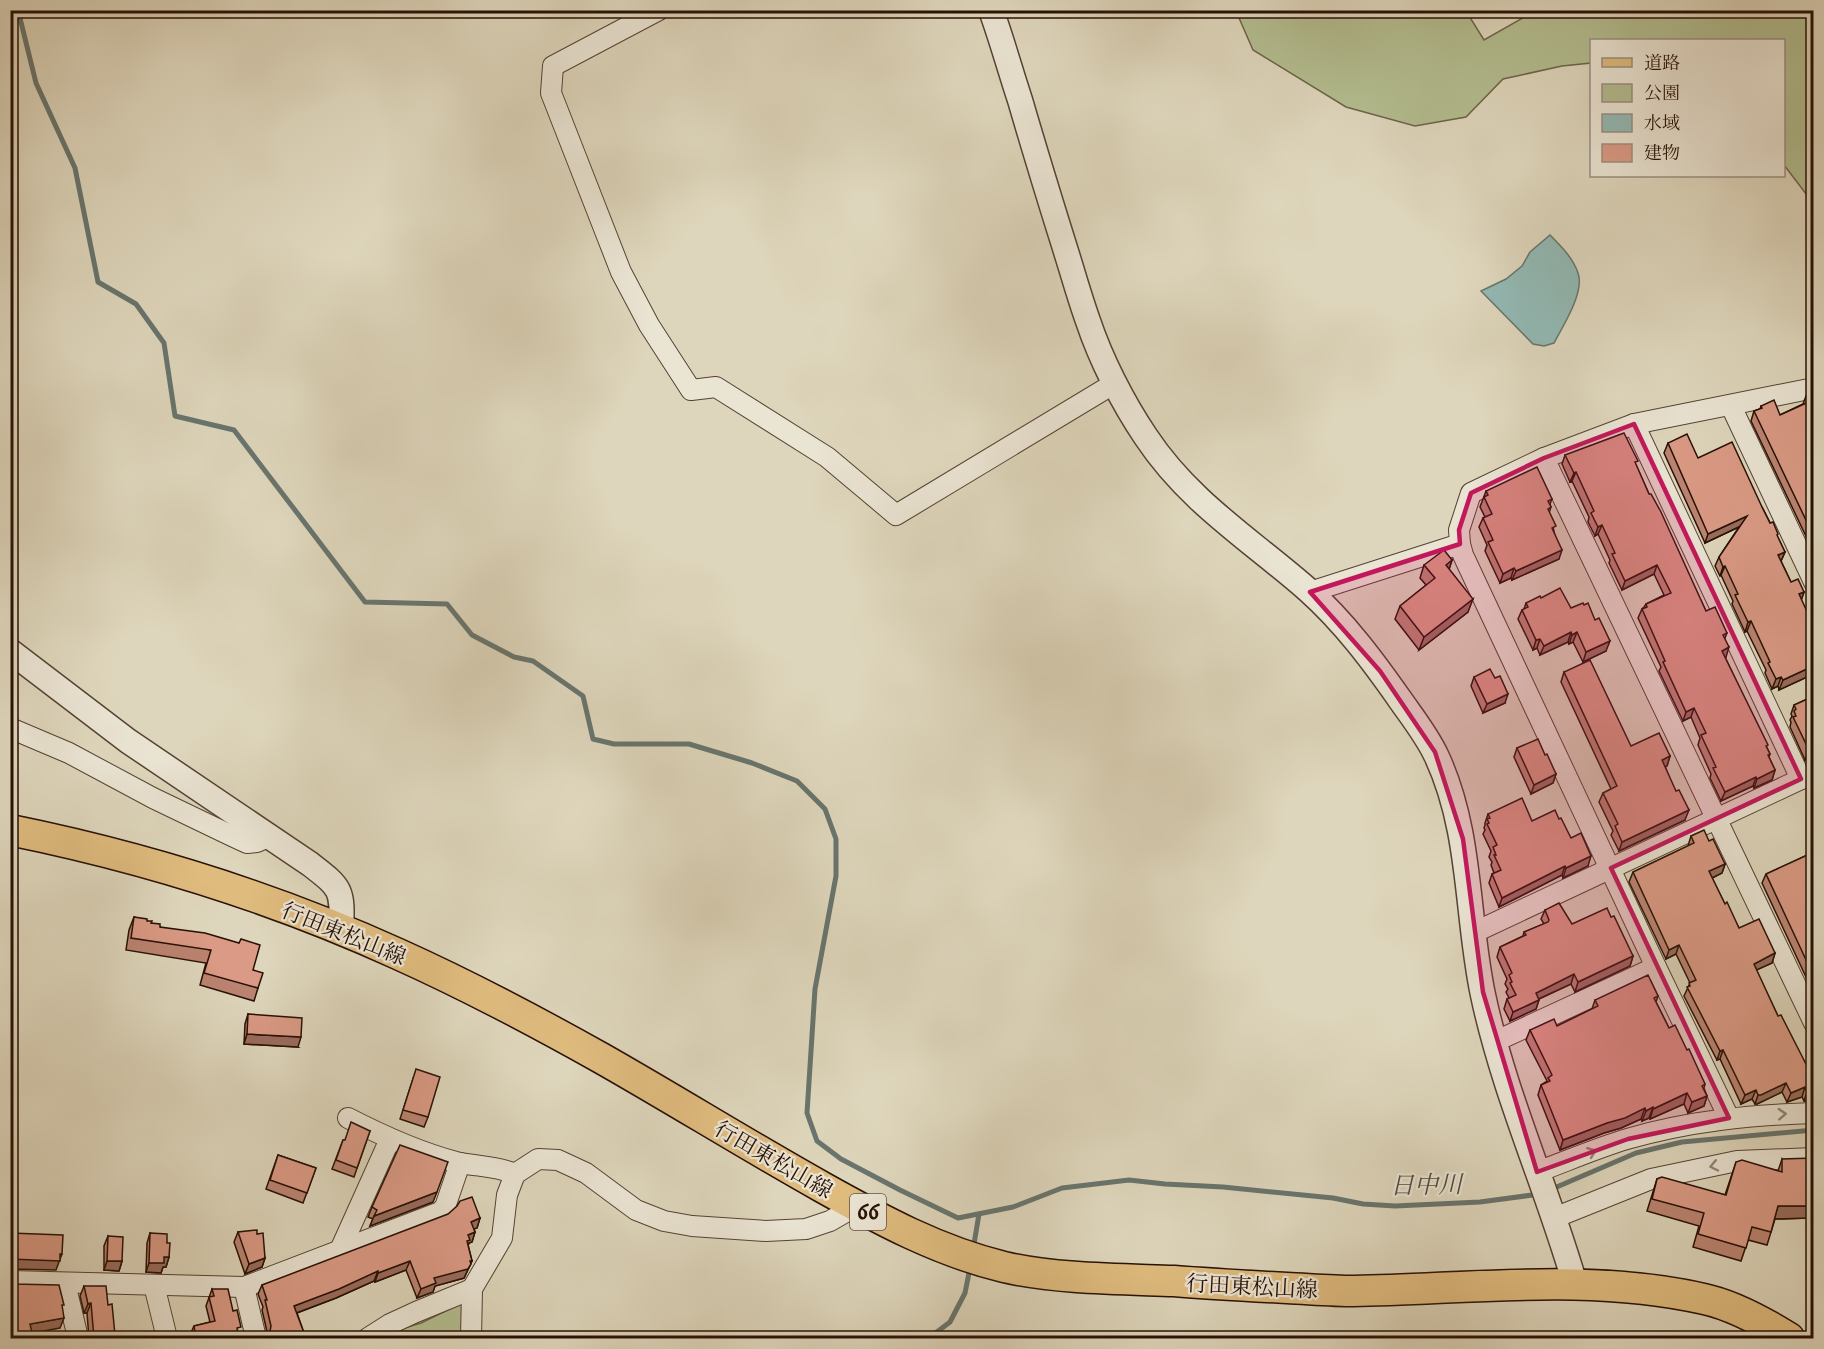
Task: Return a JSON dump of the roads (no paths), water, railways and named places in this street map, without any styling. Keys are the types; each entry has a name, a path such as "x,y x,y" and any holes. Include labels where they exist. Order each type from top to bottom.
{"main road":[{"name":"行田東松山線","path":"10,830 60,840 242,893 341,929 401,955 498,1002 596,1056 773,1160 898,1229 964,1256 1010,1268 1058,1275 1348,1291 1575,1284 1651,1290 1707,1300 1749,1316 1789,1338"}],"street":[{"path":"659,10 553,66 551,93 621,272 648,324 691,390 716,387 827,457 896,515 1115,383"},
{"path":"991,10 1088,324 1115,383 1147,438 1181,482 1223,522 1310,592 1352,634 1417,723 1435,753 1457,812 1463,839 1473,933 1494,1042 1575,1284"},
{"path":"1729,1118 1463,555 1459,530 1471,493 1544,458 1634,424 1814,388"},
{"path":"1731,406 1814,582"},
{"path":"1473,933 1807,776 1634,424"},
{"path":"1544,458 1814,1023"},
{"path":"1310,592 1460,544"},
{"path":"10,651 128,741 333,882 340,894 342,905 341,929"},
{"path":"10,728 69,753 153,798 247,843 268,837"},
{"path":"1494,1042 1656,967"},
{"path":"1537,1172 1628,1139 1675,1128 1729,1118 1814,1113"},
{"path":"348,1118 423,1153 460,1163 501,1167 515,1174"},
{"path":"340,1250 390,1139"},
{"path":"1554,1218 1652,1179 1737,1161 1814,1158"},
{"path":"471,1338 472,1289 502,1238 507,1195 515,1174 538,1159 558,1160 586,1173 636,1210 664,1221 692,1226 766,1231 806,1229 830,1221 856,1206"},
{"path":"10,1281 244,1287 440,1212 445,1207 460,1163"},
{"path":"64,1283 78,1338"},
{"path":"154,1286 167,1338"},
{"path":"244,1287 256,1338"},
{"path":"368,1338 390,1324 472,1289"}],"water":[{"path":"1550,235 1573,262 1579,281 1576,299 1563,328 1554,343 1544,346 1533,344 1481,291 1506,279 1522,266 1530,252"}],"waterway":[{"path":"18,10 36,83 75,168 98,282 136,304 164,343 175,416 234,430 365,602 447,604 472,635 514,657 533,661 583,696 593,739 614,744 689,744 752,763 797,781 825,809 836,839 836,876 815,989 807,1113 817,1141 841,1159 958,1218 1013,1207 1062,1188 1129,1180 1223,1187 1395,1206 1480,1202 1540,1194"},
{"name":"日中川","path":"1552,1189 1636,1153 1682,1142 1814,1130"},
{"path":"973,1250 979,1214"},
{"path":"929,1338 950,1322 965,1293 970,1268"}]}
